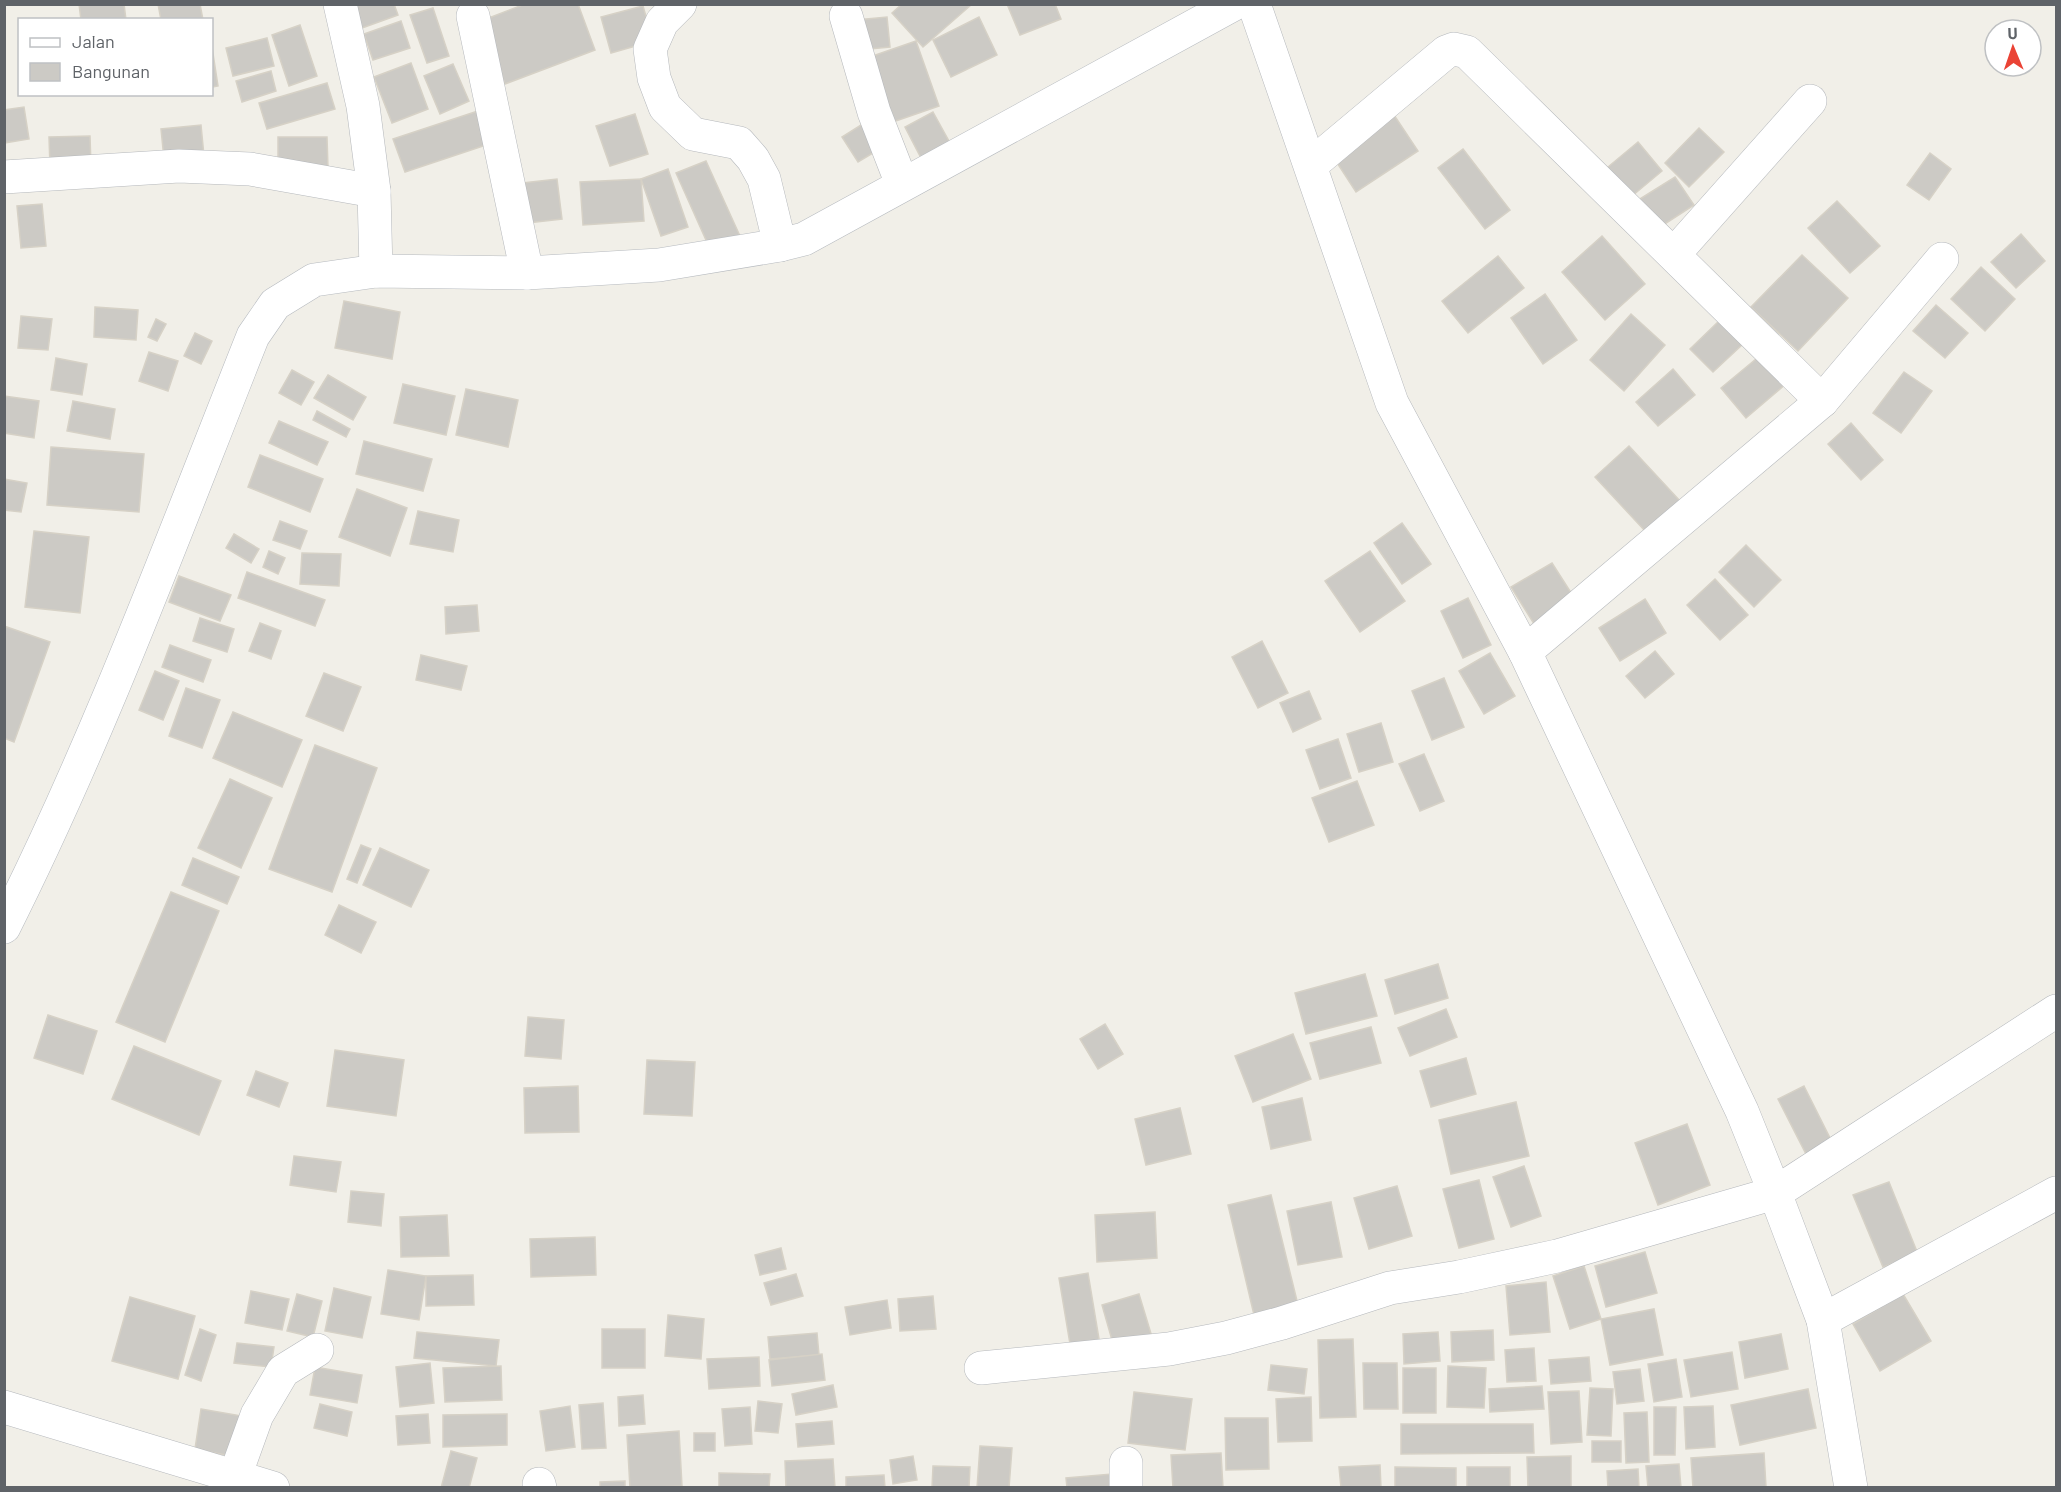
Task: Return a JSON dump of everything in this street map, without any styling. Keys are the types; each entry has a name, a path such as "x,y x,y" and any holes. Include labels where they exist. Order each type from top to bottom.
{"street":[{"path":"340,4 363,106 374,192 376,271"},
{"path":"680,4 662,22 650,49 654,78 665,107 693,134 739,143 753,159 764,178 780,245"},
{"path":"4,927 99,720 253,336 275,304 314,280 376,271 527,273 659,265 804,239 1234,4"},
{"path":"1254,4 1392,403 1526,652 1742,1111 1775,1192 1824,1320 1851,1488"},
{"path":"473,16 527,273"},
{"path":"846,16 874,112 902,184"},
{"path":"1311,165 1446,52 1460,50 1467,52 1822,401"},
{"path":"1674,254 1810,101"},
{"path":"4,177 179,166 250,169 374,192"},
{"path":"1526,652 1822,401 1942,258"},
{"path":"981,1368 1169,1349 1226,1338 1282,1323 1390,1288 1459,1277 1557,1256 1775,1192 2056,1011"},
{"path":"1824,1320 2056,1193"},
{"path":"235,1476 257,1415 283,1371 317,1350"},
{"path":"4,1407 273,1488"}],"building":[{"path":"79,4 124,4 126,18 81,18"},
{"path":"158,4 200,4 203,18 161,18"},
{"path":"354,4 394,4 398,15 362,28"},
{"path":"525,4 578,4 595,50 505,84 481,21"},
{"path":"902,4 971,5 923,47 892,13"},
{"path":"1007,4 1055,4 1061,19 1020,35"},
{"path":"643,6 653,41 611,53 601,17"},
{"path":"433,8 449,56 427,63 410,15"},
{"path":"887,17 890,47 859,50 856,20"},
{"path":"979,17 997,55 951,77 933,40"},
{"path":"401,21 410,48 373,60 364,34"},
{"path":"300,25 317,76 289,86 272,35"},
{"path":"267,38 274,66 233,76 226,48"},
{"path":"916,41 939,106 887,124 864,59"},
{"path":"213,54 218,86 213,87"},
{"path":"411,63 428,109 392,123 374,77"},
{"path":"453,64 469,101 440,114 424,76"},
{"path":"271,71 276,91 242,102 236,81"},
{"path":"327,83 335,109 267,129 259,103"},
{"path":"24,107 29,139 4,143 4,110"},
{"path":"487,108 498,141 405,172 393,139"},
{"path":"933,112 950,143 921,158 905,127"},
{"path":"1392,112 1418,151 1356,192 1330,152"},
{"path":"635,114 648,154 610,166 596,126"},
{"path":"201,125 204,156 164,159 161,129"},
{"path":"861,125 878,150 858,162 842,137"},
{"path":"1699,128 1724,152 1689,187 1665,163"},
{"path":"90,136 91,166 50,167 49,137"},
{"path":"278,137 327,137 328,168 278,169"},
{"path":"1638,142 1662,171 1626,201 1602,172"},
{"path":"1463,149 1510,210 1485,229 1438,168"},
{"path":"1930,153 1951,169 1929,200 1907,185"},
{"path":"706,161 740,236 710,249 676,173"},
{"path":"668,169 688,227 661,236 641,179"},
{"path":"1675,177 1694,205 1654,231 1635,202"},
{"path":"557,179 562,219 519,224 514,184"},
{"path":"641,179 644,221 583,225 580,182"},
{"path":"1837,201 1880,246 1850,273 1808,228"},
{"path":"42,204 46,246 21,248 17,206"},
{"path":"2021,234 2045,261 2016,288 1991,262"},
{"path":"1602,236 1645,284 1605,320 1562,272"},
{"path":"1802,255 1848,298 1798,351 1751,307"},
{"path":"1498,256 1524,288 1468,333 1442,301"},
{"path":"1981,267 2015,299 1985,331 1951,299"},
{"path":"1545,294 1577,340 1543,364 1511,318"},
{"path":"344,301 400,312 392,359 335,348"},
{"path":"1936,305 1968,333 1945,358 1913,331"},
{"path":"95,307 138,310 136,340 94,337"},
{"path":"1631,314 1665,345 1624,391 1590,360"},
{"path":"21,316 52,319 48,350 18,348"},
{"path":"156,319 166,324 157,341 148,337"},
{"path":"1720,320 1743,344 1713,372 1690,349"},
{"path":"195,333 212,341 201,364 184,356"},
{"path":"149,352 178,361 168,391 139,381"},
{"path":"1762,354 1787,383 1746,418 1721,388"},
{"path":"56,358 87,364 82,395 51,390"},
{"path":"1673,369 1695,395 1658,426 1636,402"},
{"path":"292,370 314,382 301,405 279,393"},
{"path":"1904,372 1932,391 1901,433 1873,413"},
{"path":"328,375 366,397 353,420 314,398"},
{"path":"403,384 455,396 446,435 394,423"},
{"path":"466,389 518,400 508,447 456,435"},
{"path":"4,396 39,401 34,438 4,433"},
{"path":"73,401 115,409 110,439 67,431"},
{"path":"317,411 350,429 346,437 313,420"},
{"path":"279,421 328,442 317,465 269,443"},
{"path":"1851,423 1883,460 1861,480 1828,444"},
{"path":"364,441 432,459 423,491 356,474"},
{"path":"1629,446 1680,501 1646,532 1595,477"},
{"path":"51,447 144,454 139,512 47,505"},
{"path":"260,455 323,479 310,512 248,487"},
{"path":"4,479 27,483 21,512 4,510"},
{"path":"357,489 407,508 390,556 339,537"},
{"path":"418,511 459,520 453,552 410,544"},
{"path":"280,521 307,531 300,549 273,540"},
{"path":"1402,523 1431,564 1402,584 1374,543"},
{"path":"34,531 89,537 80,613 25,607"},
{"path":"234,534 259,549 251,563 226,548"},
{"path":"1746,545 1781,580 1754,607 1719,572"},
{"path":"269,551 285,558 278,574 263,567"},
{"path":"1370,551 1405,601 1360,632 1325,581"},
{"path":"302,553 341,554 339,586 300,584"},
{"path":"1552,563 1577,602 1536,627 1511,587"},
{"path":"247,572 325,600 315,626 238,598"},
{"path":"179,576 231,595 220,621 169,602"},
{"path":"1715,579 1748,615 1720,640 1687,605"},
{"path":"1468,598 1491,645 1463,658 1441,611"},
{"path":"1645,599 1666,633 1620,661 1599,628"},
{"path":"477,605 479,631 446,634 445,607"},
{"path":"200,618 234,629 227,652 193,641"},
{"path":"260,623 281,631 271,659 249,651"},
{"path":"4,626 50,642 14,742 4,738"},
{"path":"1262,641 1288,693 1258,708 1232,657"},
{"path":"170,645 211,660 203,682 162,667"},
{"path":"1655,651 1674,674 1645,698 1626,676"},
{"path":"1490,653 1515,696 1484,714 1459,671"},
{"path":"421,655 467,666 461,690 416,680"},
{"path":"155,671 179,681 163,720 139,710"},
{"path":"324,673 361,687 343,731 306,716"},
{"path":"1444,678 1464,727 1432,740 1412,691"},
{"path":"186,688 220,700 202,748 169,736"},
{"path":"1309,691 1321,719 1293,732 1280,703"},
{"path":"233,712 302,740 282,787 213,758"},
{"path":"1381,723 1393,762 1359,772 1347,734"},
{"path":"1338,739 1351,778 1320,789 1306,750"},
{"path":"315,745 377,768 332,892 269,869"},
{"path":"1424,754 1444,801 1420,811 1399,764"},
{"path":"230,779 272,798 241,868 198,848"},
{"path":"1357,781 1374,825 1329,842 1312,798"},
{"path":"361,845 371,849 357,883 347,879"},
{"path":"380,848 429,870 411,907 363,885"},
{"path":"193,858 239,877 227,904 182,885"},
{"path":"171,892 219,911 165,1042 116,1022"},
{"path":"339,905 376,922 361,953 325,935"},
{"path":"1438,964 1448,998 1395,1014 1385,980"},
{"path":"1365,974 1377,1016 1306,1034 1295,993"},
{"path":"1446,1009 1457,1037 1410,1056 1398,1028"},
{"path":"48,1015 97,1031 83,1074 34,1058"},
{"path":"528,1017 564,1020 561,1059 525,1056"},
{"path":"1105,1024 1123,1054 1098,1069 1080,1039"},
{"path":"1371,1027 1381,1063 1320,1079 1310,1043"},
{"path":"1293,1034 1311,1079 1253,1102 1235,1056"},
{"path":"134,1046 221,1081 199,1135 112,1099"},
{"path":"335,1050 404,1060 396,1116 327,1106"},
{"path":"1466,1058 1476,1094 1431,1107 1420,1071"},
{"path":"647,1060 695,1062 692,1116 644,1114"},
{"path":"256,1071 288,1083 279,1107 247,1095"},
{"path":"578,1086 579,1132 525,1133 524,1088"},
{"path":"1804,1086 1833,1144 1807,1156 1778,1099"},
{"path":"1302,1098 1311,1140 1271,1149 1262,1107"},
{"path":"1516,1102 1529,1156 1451,1174 1439,1120"},
{"path":"1180,1108 1191,1154 1146,1165 1135,1119"},
{"path":"1687,1124 1710,1185 1658,1205 1635,1143"},
{"path":"294,1156 341,1162 336,1192 290,1185"},
{"path":"1524,1166 1541,1216 1511,1227 1493,1177"},
{"path":"1479,1180 1494,1239 1459,1248 1443,1189"},
{"path":"1889,1182 1918,1254 1883,1267 1853,1195"},
{"path":"1397,1186 1412,1236 1369,1249 1354,1198"},
{"path":"351,1191 384,1194 381,1226 348,1222"},
{"path":"1271,1195 1299,1309 1255,1319 1228,1205"},
{"path":"1331,1202 1342,1257 1298,1265 1287,1211"},
{"path":"1155,1212 1157,1258 1097,1262 1095,1215"},
{"path":"447,1215 449,1256 401,1257 400,1217"},
{"path":"595,1237 596,1275 531,1277 530,1239"},
{"path":"781,1248 786,1269 760,1275 755,1255"},
{"path":"1645,1252 1657,1293 1606,1307 1595,1266"},
{"path":"1584,1266 1601,1319 1570,1329 1553,1276"},
{"path":"388,1270 426,1276 419,1320 381,1314"},
{"path":"1088,1273 1100,1345 1071,1350 1059,1278"},
{"path":"796,1274 803,1296 771,1305 764,1283"},
{"path":"473,1275 474,1305 426,1306 426,1276"},
{"path":"1546,1282 1550,1332 1510,1335 1506,1286"},
{"path":"334,1288 371,1297 362,1338 325,1331"},
{"path":"251,1291 289,1299 282,1330 245,1323"},
{"path":"297,1294 322,1301 313,1337 287,1331"},
{"path":"1139,1294 1152,1337 1114,1347 1102,1305"},
{"path":"1903,1294 1931,1341 1880,1371 1853,1324"},
{"path":"933,1296 936,1329 900,1331 898,1299"},
{"path":"130,1297 195,1316 178,1379 112,1361"},
{"path":"887,1300 891,1328 850,1335 845,1307"},
{"path":"1654,1309 1663,1355 1610,1365 1601,1319"},
{"path":"668,1315 704,1319 701,1359 665,1356"},
{"path":"200,1329 216,1335 201,1381 185,1375"},
{"path":"602,1329 645,1329 645,1368 602,1368"},
{"path":"1493,1330 1494,1360 1452,1362 1451,1332"},
{"path":"417,1332 499,1340 496,1366 414,1358"},
{"path":"1438,1332 1440,1361 1404,1364 1403,1334"},
{"path":"817,1333 819,1355 770,1359 768,1337"},
{"path":"1781,1334 1788,1369 1745,1378 1739,1342"},
{"path":"1353,1339 1356,1417 1320,1418 1318,1340"},
{"path":"237,1343 274,1347 271,1367 234,1363"},
{"path":"1534,1348 1536,1381 1507,1382 1505,1350"},
{"path":"1732,1352 1738,1389 1691,1397 1684,1360"},
{"path":"822,1354 825,1380 772,1386 769,1360"},
{"path":"759,1357 760,1386 709,1389 707,1359"},
{"path":"1589,1357 1591,1381 1551,1384 1549,1360"},
{"path":"1676,1359 1682,1397 1654,1402 1648,1364"},
{"path":"430,1363 434,1403 400,1407 396,1367"},
{"path":"1363,1363 1397,1363 1398,1409 1364,1409"},
{"path":"1271,1365 1307,1369 1304,1394 1268,1390"},
{"path":"501,1366 502,1400 445,1402 443,1368"},
{"path":"1448,1366 1486,1368 1484,1408 1447,1407"},
{"path":"315,1367 362,1375 357,1403 310,1395"},
{"path":"1403,1368 1436,1368 1436,1413 1403,1413"},
{"path":"1640,1369 1644,1401 1617,1404 1613,1372"},
{"path":"833,1385 837,1407 796,1415 792,1394"},
{"path":"1542,1386 1544,1409 1490,1412 1489,1389"},
{"path":"1590,1388 1613,1389 1611,1436 1587,1435"},
{"path":"1808,1389 1816,1428 1740,1445 1731,1405"},
{"path":"1579,1391 1582,1442 1551,1444 1548,1392"},
{"path":"1134,1392 1192,1399 1185,1450 1128,1443"},
{"path":"643,1395 645,1424 619,1426 618,1397"},
{"path":"1311,1397 1312,1441 1278,1442 1276,1399"},
{"path":"758,1401 782,1404 778,1433 755,1431"},
{"path":"603,1403 606,1448 582,1449 579,1405"},
{"path":"320,1404 352,1412 347,1436 314,1428"},
{"path":"570,1406 575,1447 546,1451 540,1411"},
{"path":"1713,1406 1715,1447 1686,1449 1684,1407"},
{"path":"750,1407 752,1444 725,1446 722,1409"},
{"path":"1654,1407 1676,1407 1675,1455 1654,1455"},
{"path":"201,1409 242,1416 236,1457 195,1449"},
{"path":"1647,1412 1649,1462 1626,1463 1624,1413"},
{"path":"428,1414 430,1443 398,1445 396,1416"},
{"path":"507,1414 507,1445 443,1447 443,1415"},
{"path":"1225,1418 1268,1418 1269,1469 1226,1470"},
{"path":"832,1421 834,1444 798,1447 796,1424"},
{"path":"1401,1424 1533,1424 1534,1453 1401,1454"},
{"path":"679,1431 682,1486 630,1488 627,1435"},
{"path":"694,1433 715,1433 715,1451 694,1451"},
{"path":"1592,1441 1621,1441 1621,1462 1592,1462"},
{"path":"980,1446 1012,1448 1009,1488 977,1488"},
{"path":"451,1451 477,1458 469,1488 441,1488"},
{"path":"1221,1453 1223,1488 1173,1488 1171,1455"},
{"path":"1764,1453 1766,1487 1693,1488 1691,1458"},
{"path":"913,1456 917,1480 893,1484 890,1460"},
{"path":"1571,1456 1571,1488 1528,1488 1527,1457"},
{"path":"833,1459 835,1488 786,1488 785,1461"},
{"path":"1679,1464 1681,1488 1648,1488 1646,1466"},
{"path":"1380,1465 1381,1488 1341,1488 1339,1467"},
{"path":"933,1466 970,1467 969,1488 932,1488"},
{"path":"1395,1467 1456,1468 1456,1488 1395,1488"},
{"path":"1467,1467 1510,1467 1510,1488 1467,1488"},
{"path":"1638,1469 1639,1488 1608,1488 1607,1471"},
{"path":"719,1473 770,1474 769,1488 719,1488"},
{"path":"1112,1474 1113,1488 1067,1488 1066,1478"},
{"path":"884,1475 885,1488 846,1488 846,1477"},
{"path":"625,1481 625,1488 600,1488 600,1482"}]}
